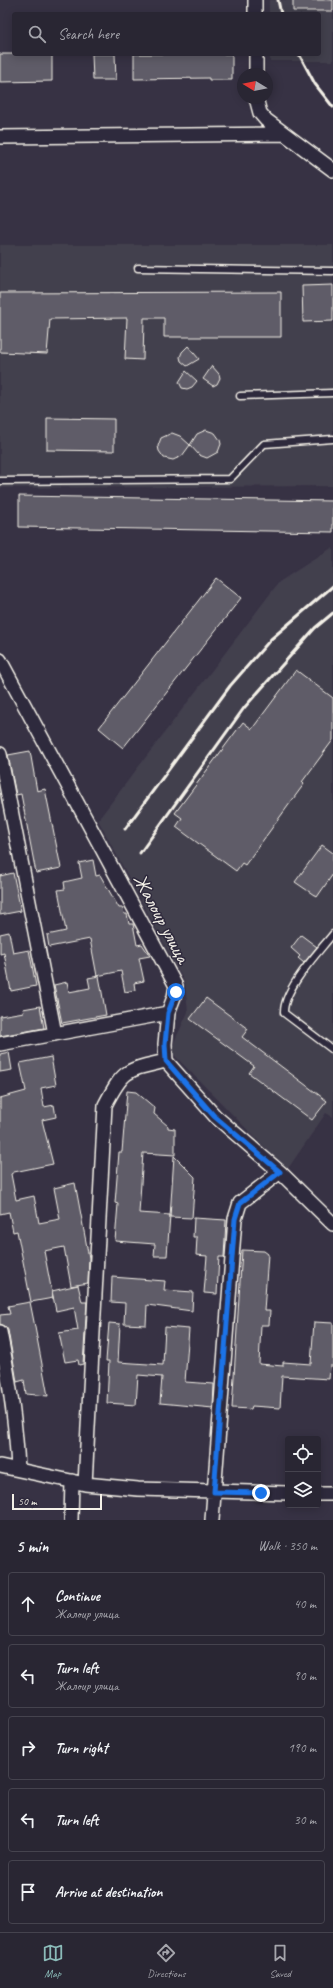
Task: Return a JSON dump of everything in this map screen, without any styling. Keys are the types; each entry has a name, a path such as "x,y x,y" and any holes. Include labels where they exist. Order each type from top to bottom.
{"street":[{"path":"255,0 255,12"},
{"path":"256,56 256,68"},
{"path":"258,104 260,113 283,134 311,152 333,170"},
{"path":"0,137 283,134"},
{"name":"Жалоир улица","path":"0,660 3,674 176,986 174,997 168,1013 165,1044 166,1061"},
{"path":"0,754 55,1034"},
{"path":"0,1044 168,1013"},
{"path":"85,1484 105,1105 117,1082 132,1069 166,1061 214,1116 280,1172 333,1224"},
{"path":"212,1520 235,1219 240,1203 280,1172"},
{"path":"0,1332 13,1403 18,1468"},
{"path":"0,1466 18,1468 85,1484 138,1489 285,1493"},
{"path":"71,1520 72,1481"},
{"path":"321,1494 333,1494"}],"lane":[{"path":"138,268 333,271"},
{"path":"240,396 333,393"},
{"path":"0,481 230,479 264,444 333,439"},
{"path":"333,934 300,977 284,1004 284,1013 333,1050"}],"shaded area":[{"path":"269,0 333,0 333,61 270,61 270,56 321,56 321,12 269,12"},
{"path":"0,245 333,245 333,486 0,488"},
{"path":"333,547 333,1117 326,1113 287,1170 170,1051 188,1012 185,983 98,820 279,582"}],"building":[{"path":"293,0 333,0 333,11 293,11"},
{"path":"0,54 12,54 12,56 52,56 52,81 0,82"},
{"path":"92,56 115,56 116,80 93,80"},
{"path":"134,56 232,56 232,80 209,80 209,78 134,79"},
{"path":"333,285 333,321 303,322 302,286"},
{"path":"281,292 281,337 164,337 164,318 144,318 143,360 125,359 127,318 50,319 47,354 0,352 0,293"},
{"path":"188,346 199,359 187,366 181,361 180,357 182,352"},
{"path":"212,366 219,374 220,378 217,384 213,386 203,379"},
{"path":"186,371 197,381 192,387 187,389 182,388 179,382"},
{"path":"47,418 114,419 114,451 47,450"},
{"path":"206,430 215,433 221,444 218,452 207,458 199,455 190,445 197,434"},
{"path":"172,433 180,436 190,445 182,456 173,460 164,458 159,451 158,446 161,438"},
{"path":"19,496 333,501 333,532 19,527"},
{"path":"216,578 241,598 123,748 99,728"},
{"path":"296,670 333,698 333,740 302,782 304,784 245,865 242,863 236,871 176,827 182,818 175,813 243,722 252,729"},
{"path":"30,751 37,791 45,789 61,868 36,873 21,794 16,795 8,755"},
{"path":"322,845 333,853 333,874 317,897 295,882"},
{"path":"93,860 96,876 100,875 119,908 123,908 124,914 127,914 129,924 133,924 137,945 142,944 150,956 139,958 144,981 134,983 135,990 125,992 121,971 97,976 90,939 49,947 47,935 66,931 58,890 65,889 64,882 82,878 79,863"},
{"path":"13,873 21,911 0,915 0,876"},
{"path":"9,932 13,953 29,950 36,986 11,991 4,953 0,954 0,934"},
{"path":"301,935 317,947 304,963 298,958 300,956 291,948"},
{"path":"99,976 106,1015 62,1023 54,985 67,982 69,992 90,988 88,978"},
{"path":"206,998 248,1029 242,1037 327,1101 312,1120 249,1073 254,1066 190,1019"},
{"path":"40,1006 44,1028 0,1036 0,1016 24,1012 23,1009"},
{"path":"9,1052 12,1070 0,1072 0,1054"},
{"path":"51,1057 56,1085 41,1088 44,1107 54,1105 56,1117 42,1120 53,1164 14,1172 11,1174 16,1200 34,1196 39,1223 60,1219 54,1188 75,1183 89,1258 88,1283 71,1286 64,1247 44,1251 53,1298 31,1302 17,1231 13,1232 9,1212 0,1214 0,1098 26,1091 20,1063"},
{"path":"127,1091 136,1092 155,1108 154,1114 168,1126 168,1128 175,1129 175,1155 143,1153 139,1213 170,1215 167,1256 154,1256 155,1244 115,1241 118,1204 115,1203 119,1152 122,1152"},
{"path":"174,1156 195,1177 192,1218 170,1217"},
{"path":"194,1218 226,1220 224,1257 219,1257 217,1294 204,1293 207,1256 196,1255 197,1237 193,1237"},
{"path":"242,1250 264,1251 268,1254 264,1311 270,1311 269,1325 261,1325 259,1364 283,1366 283,1362 311,1364 314,1322 333,1323 333,1366 330,1366 329,1379 282,1376 280,1408 252,1406 251,1409 232,1408"},
{"path":"112,1277 165,1281 164,1290 193,1292 192,1311 147,1305 146,1325 124,1324 125,1303 111,1302"},
{"path":"78,1285 82,1302 87,1302 83,1364 79,1365 78,1360 65,1362 59,1333 78,1330 74,1307 56,1311 52,1291"},
{"path":"30,1302 48,1396 26,1394 24,1380 17,1382 8,1330 0,1324 0,1315 10,1314 8,1306"},
{"path":"109,1323 120,1324 118,1362 163,1365 165,1327 189,1329 185,1382 214,1384 213,1408 160,1403 162,1377 138,1375 136,1405 107,1403 109,1361 106,1361"}],"railway":[{"path":"278,0 281,12"},
{"path":"300,56 315,84 333,107"},
{"path":"125,829 230,686 271,639 333,586"},
{"path":"140,853 244,708 315,628 333,613"}],"route":[{"path":"176,992 168,1013 165,1044 166,1061 214,1116 280,1172 249,1194 240,1203 235,1219 214,1492 261,1493"}]}
